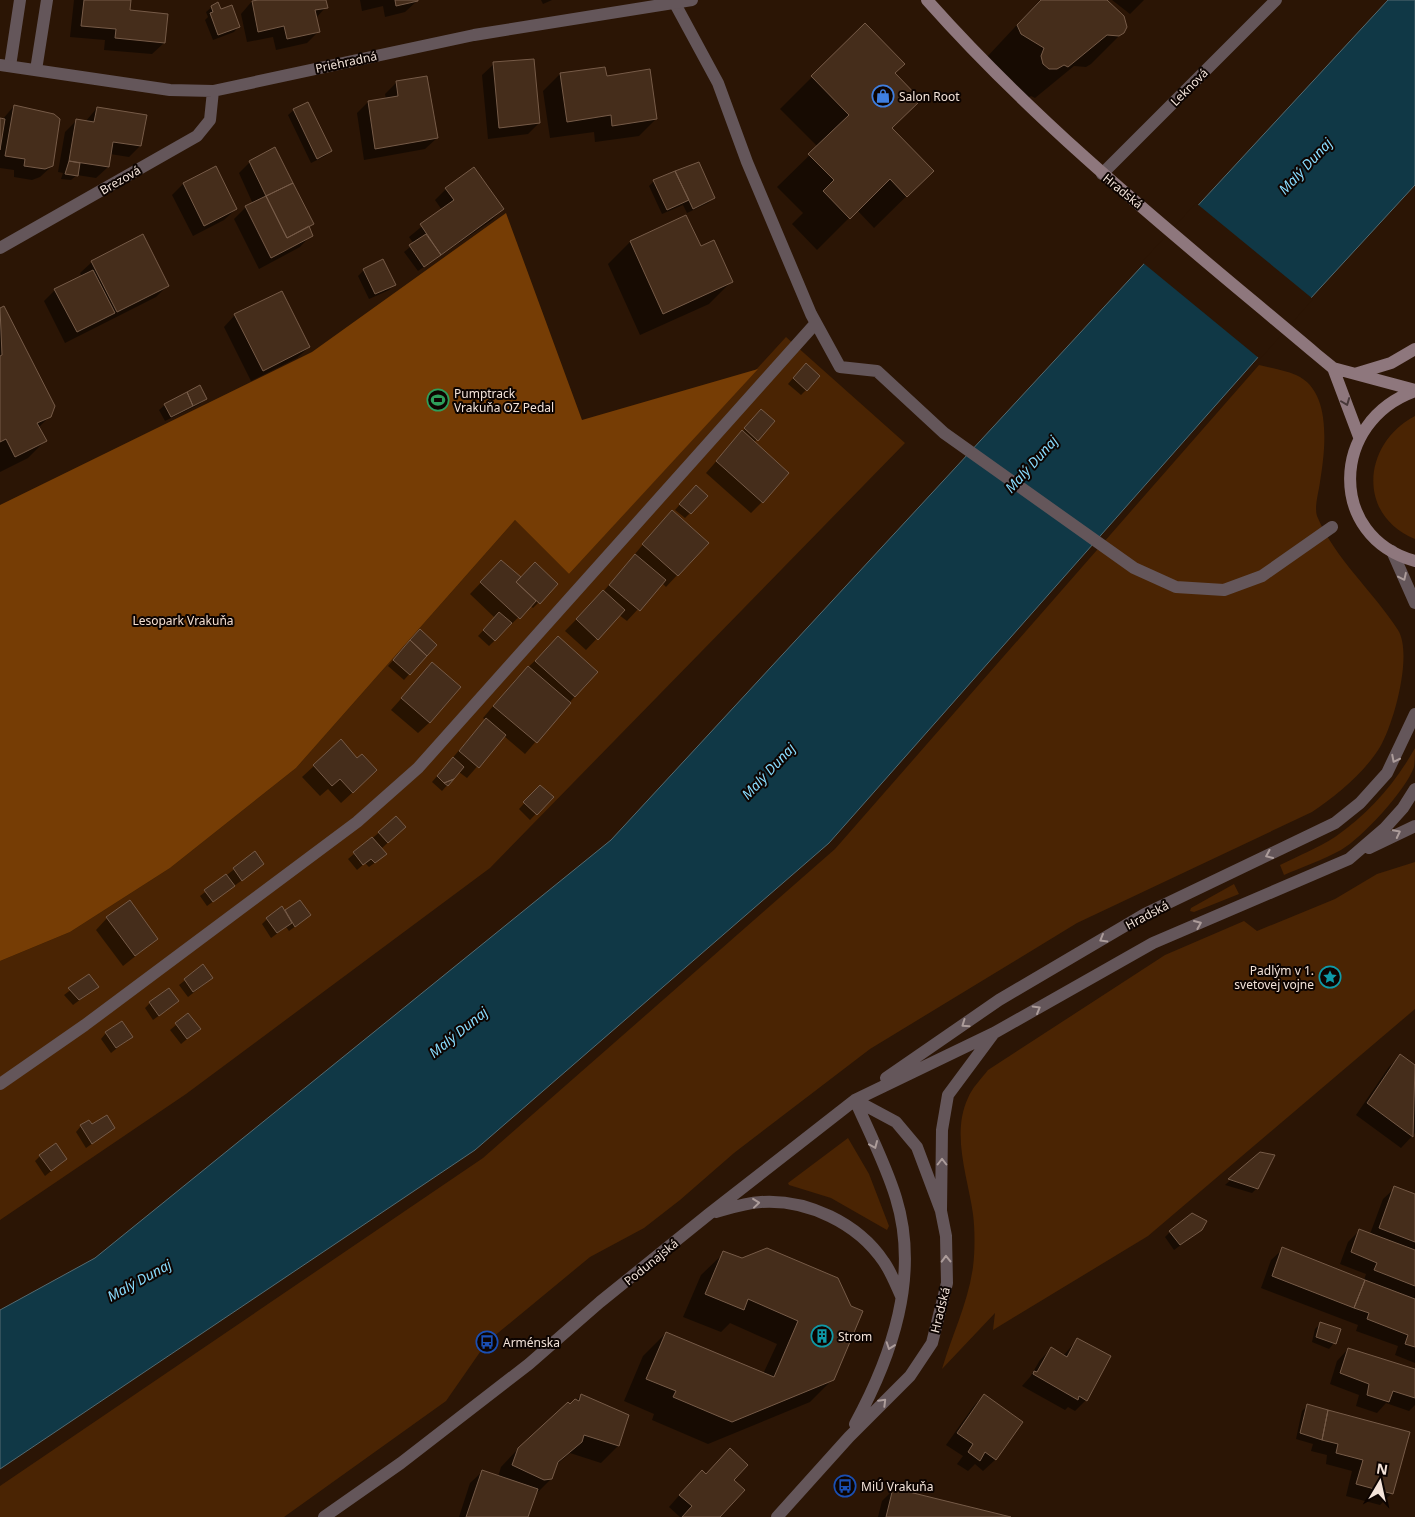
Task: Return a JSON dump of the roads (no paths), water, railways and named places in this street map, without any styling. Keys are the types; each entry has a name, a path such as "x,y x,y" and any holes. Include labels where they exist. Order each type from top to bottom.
{"main road":[{"name":"Hradská","path":"927,0 976,54 1102,174 1333,368 1415,390"},
{"path":"1357,373 1391,363 1415,349"},
{"name":"Hradská","path":"1333,368 1359,437"},
{"path":"1415,390 1389,403 1377,412 1359,437 1350,471 1355,506 1370,532 1392,551 1415,561"}],"street":[{"path":"5,65 20,0"},
{"path":"36,70 47,0"},
{"name":"Priehradná","path":"5,65 170,90 213,92 474,35 692,0"},
{"name":"Leknová","path":"1102,174 1276,0"},
{"path":"673,2 718,83 747,162 815,324 840,367 877,371 944,433 1134,568 1176,587 1224,590 1262,576 1332,527"},
{"name":"Brezová","path":"0,248 197,136 210,120 213,92"},
{"path":"0,1084 85,1026 358,822 418,768 815,324"},
{"path":"1392,551 1415,603"},
{"name":"Hradská","path":"855,1100 999,1000 1145,914 1335,823 1360,802 1388,772 1415,714"},
{"name":"Hradská","path":"777,1517 849,1437 910,1376 932,1343 947,1283 946,1236 942,1211 942,1130 948,1094 994,1033 1153,943 1349,859 1404,808 1415,789"},
{"path":"1349,859 1415,826"},
{"name":"Podunajská","path":"324,1517 401,1463 530,1364 600,1302 855,1100 994,1033"},
{"name":"Hradská","path":"855,1100 896,1122 917,1147 942,1211"},
{"name":"Hradská","path":"849,1437 878,1380 892,1343 902,1299 905,1246 896,1199 855,1100"},
{"path":"709,1214 745,1204 768,1202 802,1206 823,1213 845,1225 868,1242 884,1262 902,1299"}],"water":[{"name":"Malý Dunaj","path":"1388,0 1415,0 1415,185 1298,312 829,843 475,1150 0,1469 0,1310 95,1258 611,840"}],"place":[{"name":"Salon Root","path":"883,96"},
{"name":"Pumptrack Vrakuňa OZ Pedal","path":"438,400"},
{"name":"Padlým v 1. svetovej vojne","path":"1330,977"},
{"name":"Strom","path":"822,1336"},
{"name":"Arménska","path":"487,1342"},
{"name":"MiÚ Vrakuňa","path":"845,1486"}],"park label":[{"name":"Lesopark Vrakuňa","path":"183,620"}]}
